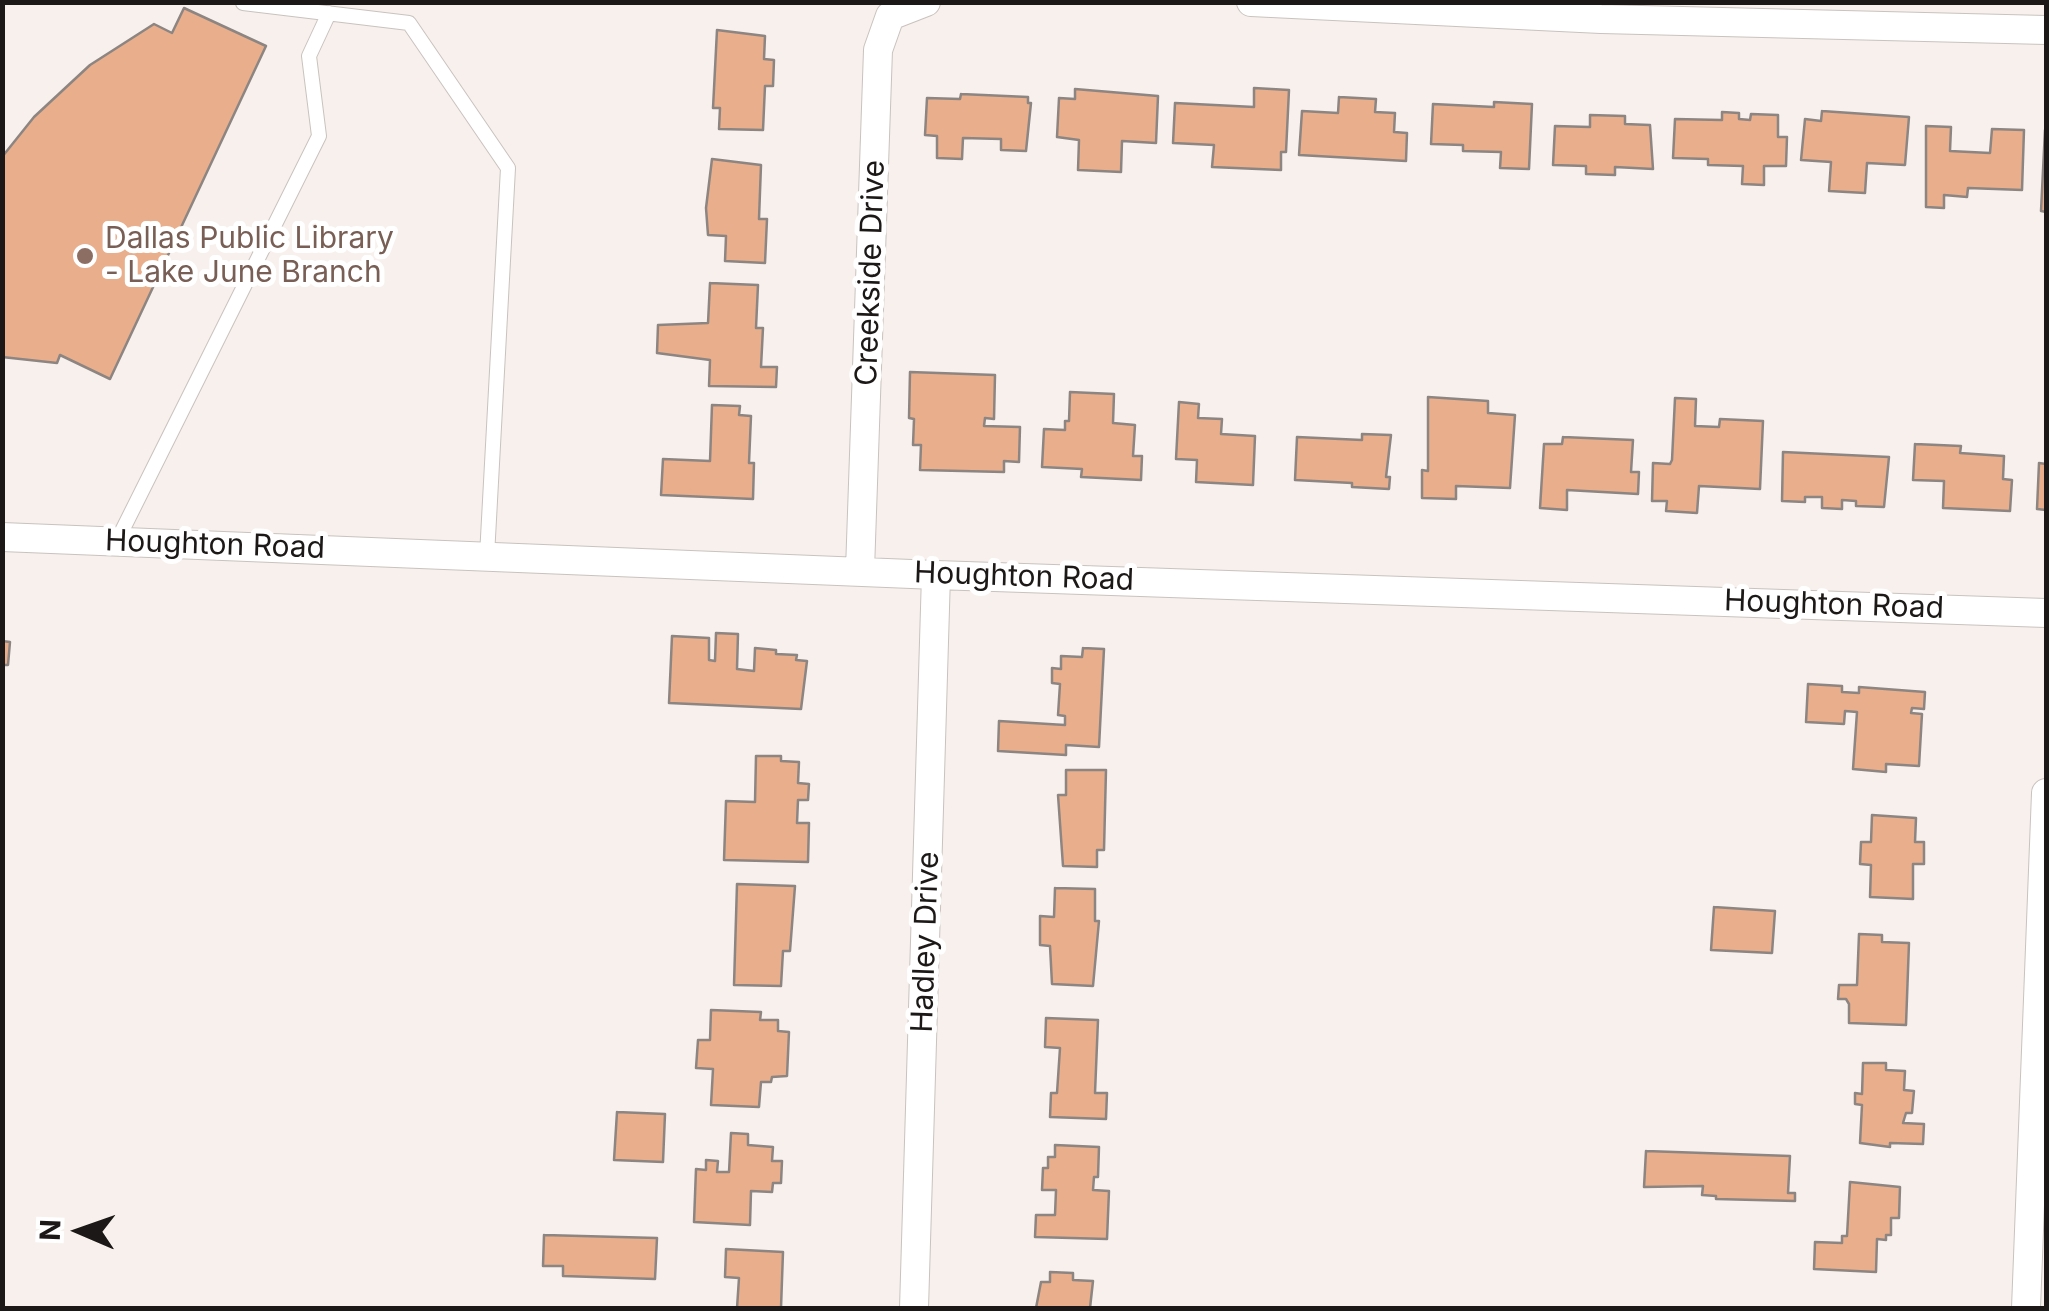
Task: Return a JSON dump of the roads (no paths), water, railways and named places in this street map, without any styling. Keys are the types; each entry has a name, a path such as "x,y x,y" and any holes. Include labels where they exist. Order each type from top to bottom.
{"street":[{"name":"Creekside Drive","path":"860,570 878,50 890,16 926,2"},
{"path":"1252,2 1601,18 2046,30"},
{"name":"Houghton Road","path":"2,537 936,575 2046,612"},
{"name":"Hadley Drive","path":"914,1308 936,575"},
{"path":"2026,1308 2046,792"}],"lane":[{"path":"243,3 408,23 508,168 487,556"},
{"path":"117,542 319,136 309,56 329,13"}],"place":[{"name":"Dallas Public Library - Lake June Branch","path":"85,256"}]}
